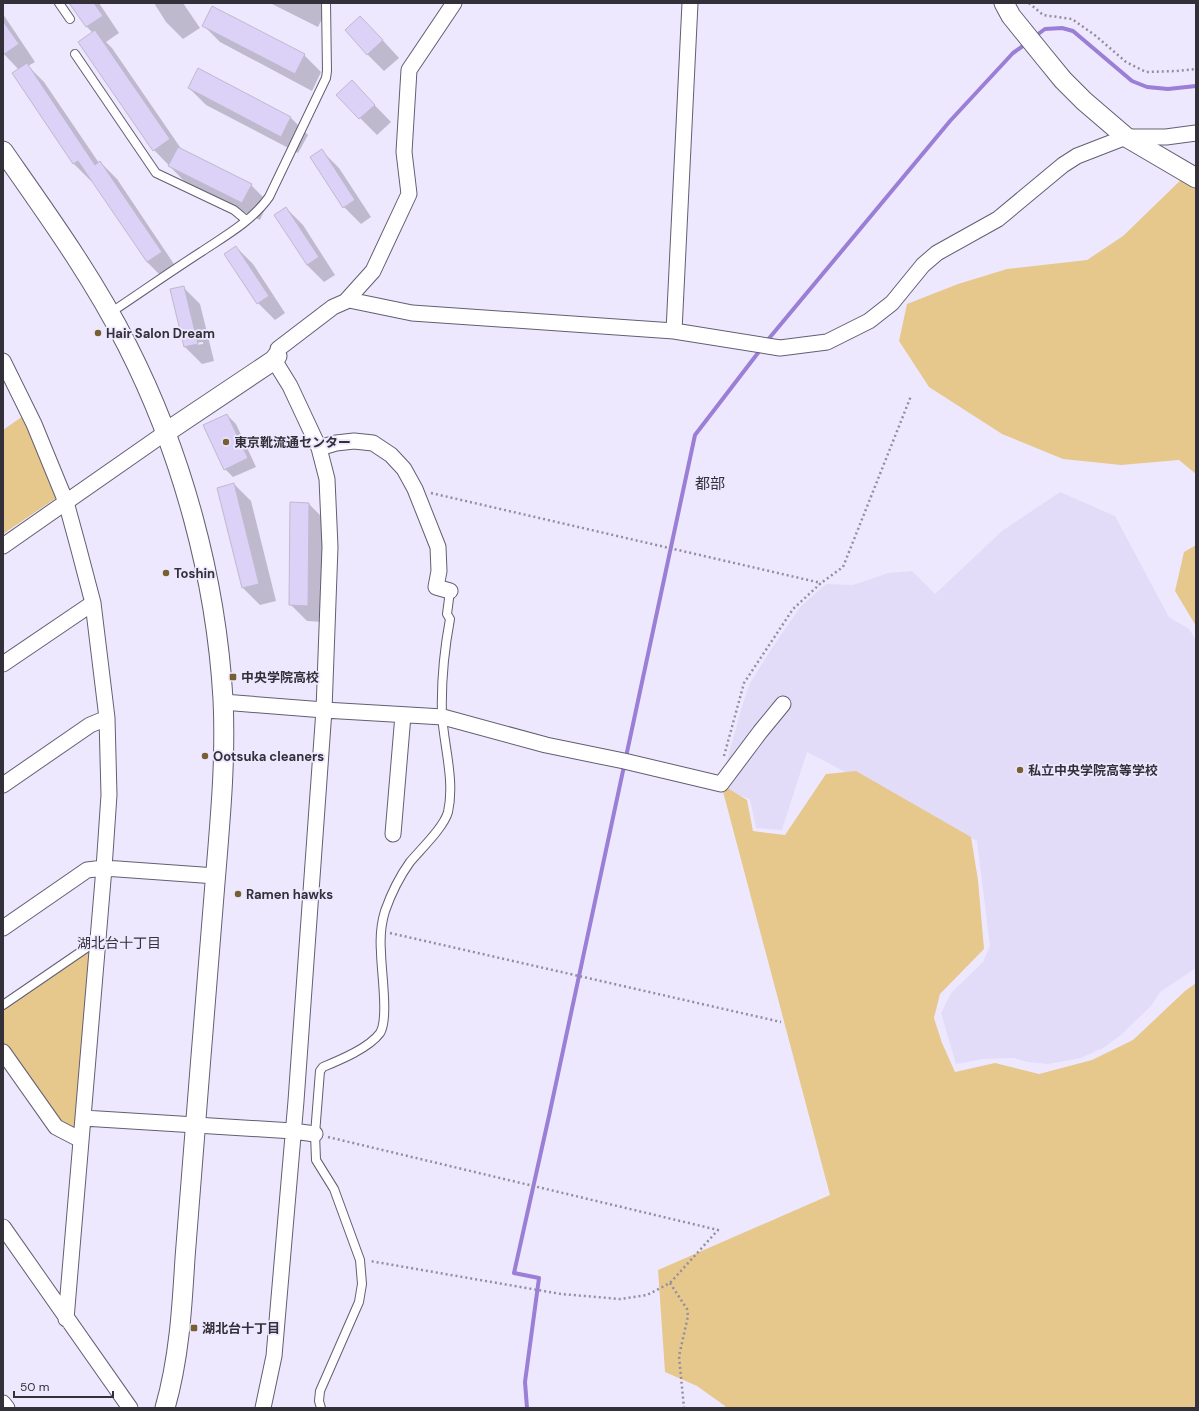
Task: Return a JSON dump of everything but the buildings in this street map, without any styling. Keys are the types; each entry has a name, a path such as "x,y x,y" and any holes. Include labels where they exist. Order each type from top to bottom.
{"street":[{"path":"346,301 373,271 409,194 404,152 409,70 454,3"},
{"path":"674,331 690,3"},
{"path":"1008,9 1044,58 1084,101 1126,137 1196,178"},
{"path":"3,546 275,358 278,349 333,307 346,301 363,302 412,313 674,331 780,348 827,342 869,321 892,303 923,265 936,253 998,218 1076,156 1126,137 1166,137 1196,133"},
{"path":"3,150 60,234 110,313 148,389 186,494 208,585 219,650 223,702 223,789 195,1126 180,1331 174,1373 165,1408"},
{"path":"263,1408 274,1356 293,1131 324,710 330,547 327,479 319,448 275,358"},
{"path":"3,361 34,424 66,502 92,603 107,718 109,795 99,939 66,1318"},
{"path":"319,448 336,443 354,441 373,443 391,455 404,469 438,547 439,571 436,587 450,591"},
{"path":"3,664 92,603"},
{"path":"223,702 442,717 546,745 624,761 721,784 783,704"},
{"path":"394,834 403,715"},
{"path":"3,785 90,725 107,718"},
{"path":"3,928 87,870 104,868 216,876"},
{"path":"3,1052 56,1127 81,1140"},
{"path":"83,1118 293,1131 315,1134"},
{"path":"3,1227 130,1408"},
{"path":"3,1403 7,1408"}],"lane":[{"path":"59,3 70,19"},
{"path":"110,313 257,212 269,196 326,78 326,3"},
{"path":"75,54 156,173 234,210 246,220"},
{"path":"321,1408 319,1401 320,1391 359,1302 362,1284 360,1260 334,1189 316,1160 315,1134 320,1072 323,1067 360,1049 372,1041 380,1032 385,1012 380,952 381,931 386,910 396,885 410,863 442,825 448,813 450,797 449,773 442,717 444,665 450,619 447,614 450,591"},
{"path":"3,1005 99,939"}],"path":[{"path":"1029,3 1043,15 1072,19 1096,36 1126,62 1146,72 1196,69"},
{"path":"723,760 744,683 793,609 821,583 843,568 911,396"},
{"path":"414,489 821,583"},
{"path":"381,931 781,1022"},
{"path":"315,1134 718,1230 670,1283 647,1295 620,1299 561,1294 360,1260"},
{"path":"670,1283 687,1309 688,1316 679,1356 684,1408"}],"shaded area":[{"path":"1187,174 1196,178 1196,474 1179,460 1121,465 1063,459 1002,434 929,387 899,341 907,304 958,284 1007,269 1087,260 1123,236"},
{"path":"23,416 56,498 3,534 3,430"},
{"name":"私立中央学院高等学校","path":"1060,492 1115,516 1169,617 1189,629 1196,640 1196,968 1160,992 1151,1006 1122,1034 1105,1047 1081,1058 1048,1064 1028,1062 1013,1058 983,1059 956,1064 941,1013 951,993 983,962 990,946 977,841 807,752 782,830 756,828 750,799 719,789 750,683 801,606 826,584 853,585 888,573 912,571 935,594 1002,531"},
{"path":"1196,545 1196,626 1175,591 1184,552"},
{"path":"856,771 971,837 978,880 984,949 940,994 934,1018 942,1043 955,1072 995,1063 1039,1074 1092,1060 1133,1040 1185,991 1196,983 1196,1408 725,1408 725,1406 697,1386 665,1372 658,1270 830,1195 721,784 747,800 753,831 785,835 826,774"},
{"path":"99,939 81,1140 56,1127 3,1052 3,1005"}],"waterway":[{"path":"1034,37 1045,29 1062,28 1073,31 1132,81 1147,87 1168,89 1196,86"},
{"path":"766,342 950,121 1013,53 1027,43"},
{"path":"527,1408 525,1382 539,1278 514,1273 695,435 761,349"}],"place":[{"name":"Hair Salon Dream","path":"98,333"},
{"name":"東京靴流通センター","path":"226,442"},
{"name":"Toshin","path":"166,573"},
{"name":"中央学院高校","path":"233,677"},
{"name":"Ootsuka cleaners","path":"205,756"},
{"name":"私立中央学院高等学校","path":"1020,770"},
{"name":"Ramen hawks","path":"238,894"},
{"name":"湖北台十丁目","path":"194,1328"}],"district":[{"name":"都部","path":"710,484"},
{"name":"湖北台十丁目","path":"119,943"}]}
